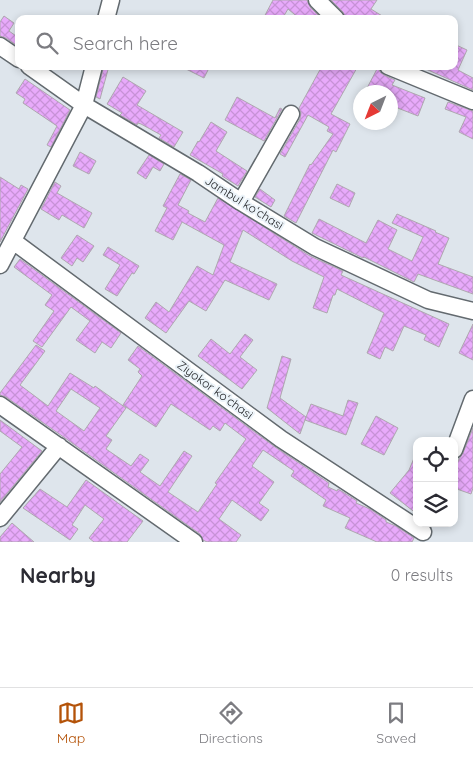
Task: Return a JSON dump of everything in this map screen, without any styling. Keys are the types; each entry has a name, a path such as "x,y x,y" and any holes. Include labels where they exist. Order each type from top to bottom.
{"street":[{"path":"107,15 111,0"},
{"path":"316,0 332,15"},
{"path":"0,46 15,56"},
{"name":"Jambul koʻchasi","path":"35,70 84,105 198,173 241,202 315,247 428,300 473,310"},
{"path":"0,265 84,105 93,70"},
{"path":"398,70 473,101"},
{"path":"241,202 292,114"},
{"name":"Ziyokor koʻchasi","path":"13,240 281,439 423,532"},
{"path":"458,439 473,399"},
{"path":"0,405 194,542"},
{"path":"0,518 59,446"}],"building":[{"path":"273,0 307,0 310,7 318,15 295,15 288,9 284,15 265,15"},
{"path":"331,0 377,0 371,9 381,15 344,15"},
{"path":"4,16 14,23 9,31 15,35 15,44 0,36 0,22"},
{"path":"458,46 467,50 458,70"},
{"path":"103,70 108,70 100,99 96,97"},
{"path":"188,70 208,70 204,78"},
{"path":"320,70 356,70 331,114 350,124 336,152 333,150 296,223 284,216 310,164 333,134 327,131 329,127 308,115 285,157 280,154 300,119 301,113 299,108"},
{"path":"376,70 395,80 392,85 369,85"},
{"path":"428,70 458,70 473,78 473,90"},
{"path":"123,77 146,91 137,105 183,132 174,147 159,138 161,135 141,124 138,123 137,125 120,115 122,113 107,104"},
{"path":"25,79 70,110 51,147 47,145 57,126 23,103 25,99 16,93"},
{"path":"398,87 425,98 418,116 398,108"},
{"path":"237,97 275,118 280,108 282,109 264,141 225,120"},
{"path":"448,102 473,111 473,139 459,132 466,117 445,109"},
{"path":"211,122 227,132 216,151 247,171 238,186 222,176 223,174 190,155"},
{"path":"80,152 96,161 89,174 73,166"},
{"path":"149,155 164,164 160,171 153,167 146,179 137,173"},
{"path":"180,174 191,180 178,205 189,211 188,213 205,222 218,198 310,256 343,271 341,275 449,324 439,347 424,340 426,335 404,326 393,351 385,347 380,359 367,353 384,313 337,289 327,313 313,308 324,277 292,261 243,230 230,262 277,284 269,300 225,280 206,311 189,301 166,333 145,318 156,302 169,312 197,266 213,275 224,245 182,222 173,240 155,231 167,208 163,206"},
{"path":"0,177 19,189 21,185 28,189 0,242"},
{"path":"55,182 61,186 57,193 92,213 84,228 62,215 59,220 41,209"},
{"path":"337,184 355,193 349,207 330,198"},
{"path":"260,189 275,200 271,207 255,197"},
{"path":"397,214 449,238 438,264 473,277 473,294 418,274 414,282 312,233 319,219 366,243 378,220 397,230 388,249 412,261 423,237 392,223"},
{"path":"77,235 94,246 83,262 77,258 72,266 61,258"},
{"path":"108,247 139,266 134,274 132,273 117,296 105,289 120,265 103,255"},
{"path":"20,259 121,333 111,348 102,342 95,353 76,340 90,321 71,307 42,347 33,341 54,311 45,305 52,295 14,267"},
{"path":"473,324 473,360 459,353"},
{"path":"245,334 253,340 240,357 257,370 242,389 198,356 211,339 230,354"},
{"path":"36,345 45,351 20,385 48,406 70,373 94,388 95,386 126,408 106,436 112,440 106,449 131,466 140,454 149,460 140,472 160,486 184,451 192,456 168,492 198,512 217,484 215,483 246,439 225,423 220,431 213,426 210,430 171,404 156,427 123,405 142,376 138,372 140,369 128,360 138,346 275,447 329,483 328,487 337,491 338,489 357,501 356,503 370,509 386,520 386,522 414,538 412,542 377,542 345,528 350,518 323,506 326,500 291,476 294,471 263,450 252,466 274,482 259,503 269,510 261,521 232,500 219,519 241,535 236,542 207,542 203,540 200,534 65,438 6,397 0,395","holes":["71,389 100,408 84,431 56,411"]},
{"path":"282,356 291,359 280,398 306,417 300,434 267,408"},
{"path":"348,400 358,403 346,435 305,420 311,404 343,416"},
{"path":"376,416 398,428 384,455 361,444"},
{"path":"0,420 42,451 0,502 0,474 22,447 0,431"},
{"path":"473,428 473,488 471,494 458,489 458,461"},
{"path":"413,460 413,511 390,493 409,470"},
{"path":"86,480 143,521 127,542 94,542 89,538 104,519 85,505 72,525 78,529 70,540 23,508 40,489 67,507"},
{"path":"12,523 34,542 0,542 0,537"}]}
